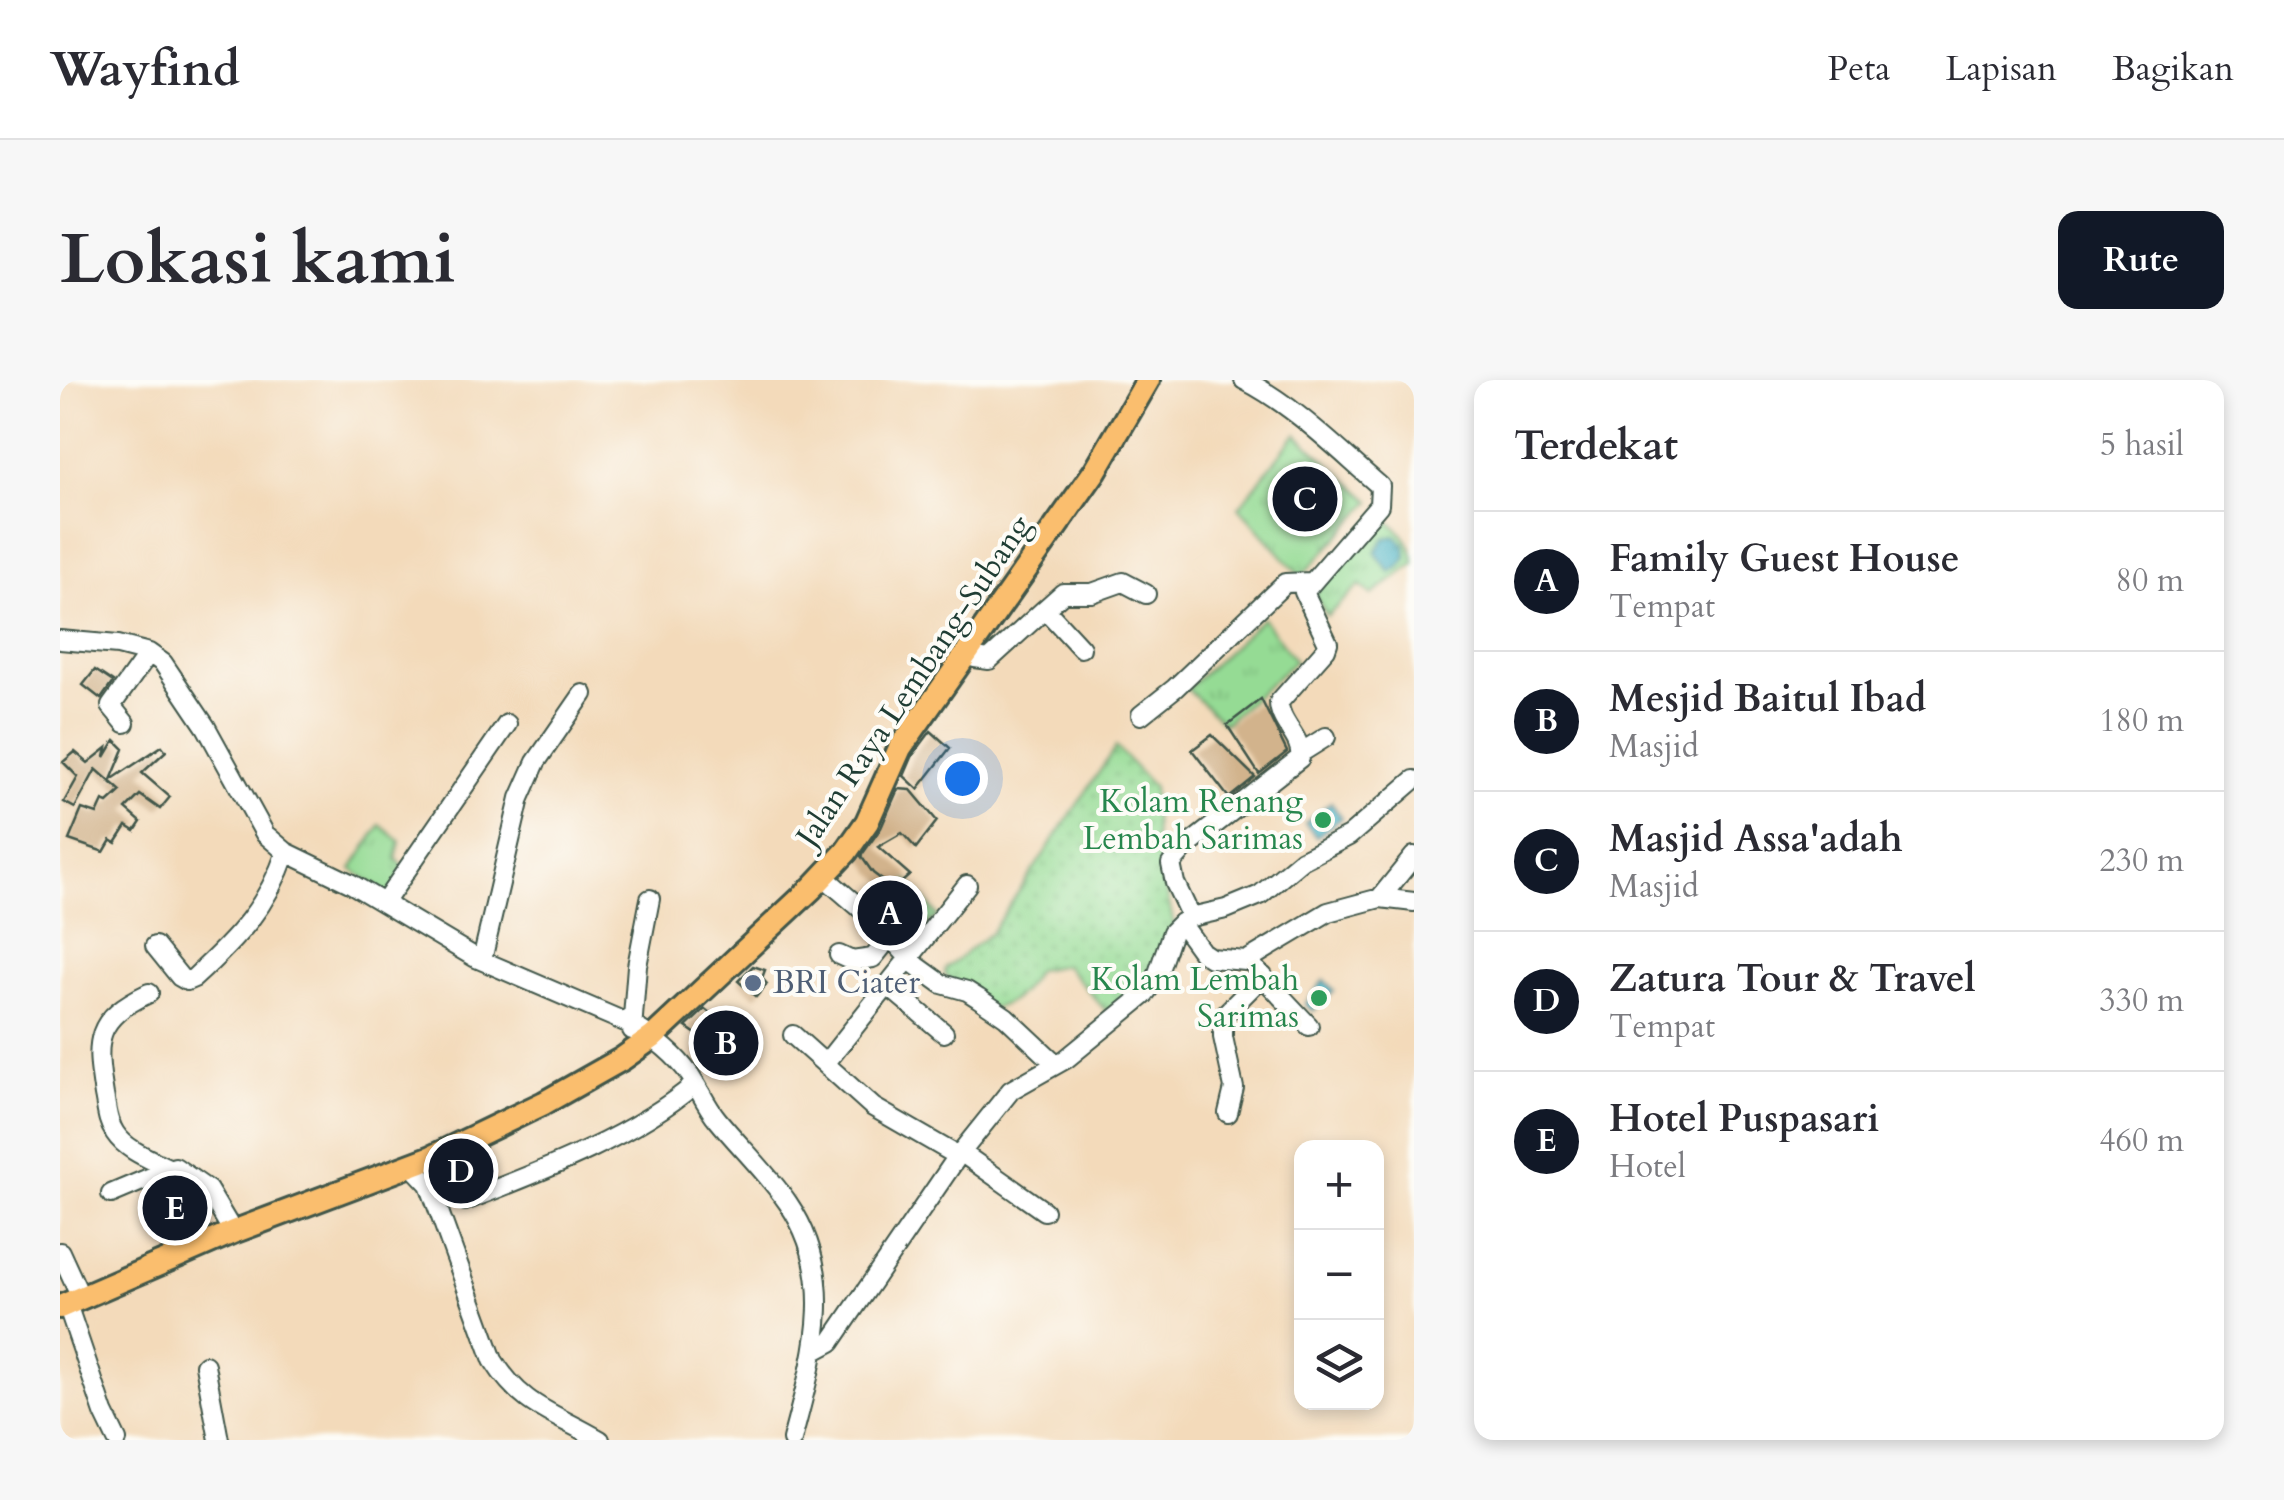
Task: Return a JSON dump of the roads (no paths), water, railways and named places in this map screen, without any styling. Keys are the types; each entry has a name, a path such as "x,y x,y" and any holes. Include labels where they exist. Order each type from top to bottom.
{"main road":[{"name":"Jalan Raya Lembang-Subang","path":"69,1303 233,1232 421,1161 544,1103 823,876 867,822 900,748 1094,471 1148,380"}],"street":[{"path":"1244,380 1270,393 1380,486 1379,504 1311,582 1304,596 1328,642 1326,649 1283,695 1278,708 1302,752"},
{"path":"966,652 989,660 1063,593 1092,594 1123,582 1146,594"},
{"path":"1141,715 1175,688 1285,582 1311,582"},
{"path":"1045,608 1081,648"},
{"path":"60,640 98,641 149,653 176,679 265,834 286,852 384,902 422,928 482,960 637,1031 688,1073 695,1091 787,1202 807,1237 816,1270 816,1350 792,1440"},
{"path":"125,722 112,706 149,653"},
{"path":"482,960 520,798 536,762 582,694"},
{"path":"384,902 507,724"},
{"path":"1326,737 1302,752 1269,785 1174,858 1171,871 1186,920 1202,952 1211,958 1246,961 1328,912 1380,898 1414,902"},
{"path":"816,1350 831,1342 960,1154 1011,1090 1076,1051 1143,996 1156,978 1172,932 1186,920 1260,895 1302,860 1349,836 1414,780"},
{"path":"155,946 180,977 194,978 247,927 278,877 286,852"},
{"path":"1380,898 1414,856"},
{"path":"823,876 942,984 967,991 1006,1017 1056,1064"},
{"path":"824,1064 967,884"},
{"path":"637,1031 637,966 650,899"},
{"path":"839,955 852,960 873,958 881,948 884,931"},
{"path":"1246,961 1309,1026"},
{"path":"1228,1112 1234,1088 1223,1037 1223,1016 1263,976"},
{"path":"887,985 944,1034"},
{"path":"148,993 109,1018 100,1032 97,1052 106,1114 124,1144 168,1168 182,1170 208,1190 233,1232"},
{"path":"793,1035 873,1107 960,1154 1044,1211"},
{"path":"465,1201 598,1145 695,1091"},
{"path":"421,1161 493,1360 507,1382 525,1400 600,1440"},
{"path":"110,1194 168,1168"},
{"path":"60,1252 69,1303 104,1414 118,1440"},
{"path":"205,1366 219,1440"}],"water":[{"path":"1396,536 1405,545 1406,558 1390,572 1375,552 1385,538"},
{"name":"Kolam Renang Lembah Sarimas","path":"1331,802 1341,818 1316,837 1305,823"},
{"name":"Kolam Lembah Sarimas","path":"1324,980 1334,991 1313,1011 1305,1004"}],"place":[{"name":"Masjid Assa'adah","path":"1305,499"},
{"name":"Kolam Renang Lembah Sarimas","path":"1323,820"},
{"name":"Family Guest House","path":"890,913"},
{"name":"BRI Ciater","path":"753,983"},
{"name":"Kolam Lembah Sarimas","path":"1319,998"},
{"name":"Mesjid Baitul Ibad","path":"726,1043"},
{"name":"Zatura Tour & Travel","path":"461,1171"},
{"name":"Hotel Puspasari","path":"175,1208"}]}
